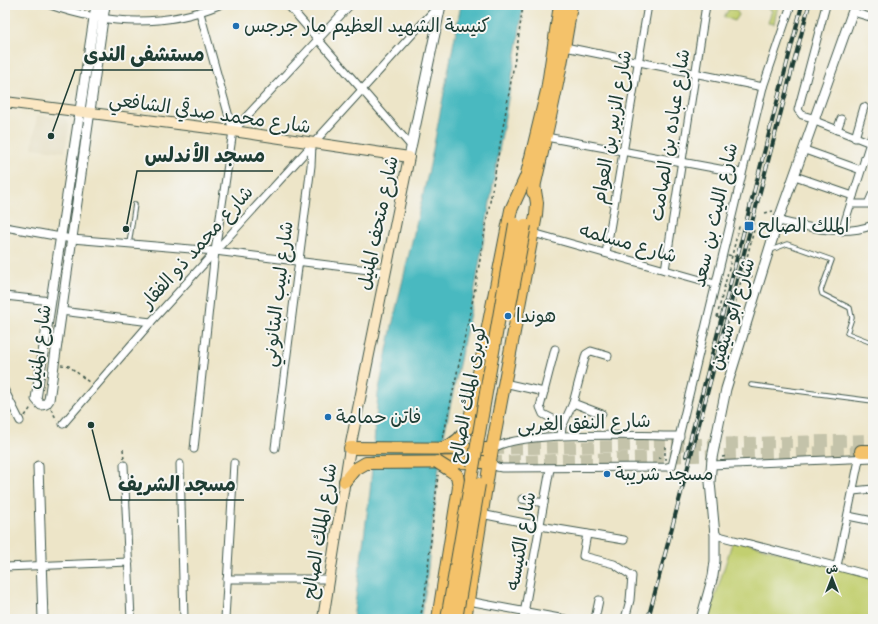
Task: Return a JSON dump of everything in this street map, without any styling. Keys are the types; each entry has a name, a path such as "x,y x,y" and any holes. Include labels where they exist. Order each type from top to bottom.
{"highway":[{"path":"457,444 469,424 511,210 526,175 547,91 560,5"},
{"name":"كوبرى الملك الصالح","path":"456,619 500,353 534,185 565,47 571,5"},
{"name":"كوبرى الملك الصالح","path":"447,619 515,224 526,175"},
{"path":"465,619 492,449 533,233 537,203 534,185"},
{"path":"475,395 501,398"},
{"path":"490,462 442,464 368,463 356,460 355,455 362,448 441,449 457,444 492,449"},
{"path":"345,481 354,470 368,463"},
{"path":"438,619 456,509 459,480 457,475 442,464"},
{"path":"456,509 469,506 478,510 481,514"}],"main road":[{"name":"شارع محمد صدقي الشافعي","path":"5,102 233,131 312,144 410,152"},
{"name":"شارع متحف المنيل","path":"362,448 385,272 410,152"},
{"name":"شارع الملك الصالح","path":"323,619 345,481 362,448"}],"street":[{"path":"50,5 98,17 142,22 162,21 200,12 219,5"},
{"name":"شارع المنيل","path":"84,113 72,239 49,400 44,405 38,404 36,399 61,237 84,113 98,17 96,5"},
{"name":"شارع المنيل","path":"98,17 105,5"},
{"path":"288,5 362,90 410,152"},
{"path":"233,131 350,5"},
{"name":"شارع محمد ذو الفقار","path":"63,424 151,322 440,5"},
{"name":"شارع متحف المنيل","path":"410,152 440,5"},
{"name":"شارع الزبير بن العوام","path":"606,253 648,5"},
{"name":"شارع عباده بن الصامت","path":"665,270 706,5"},
{"name":"شارع الليث بن سعد","path":"550,469 672,466 741,173 763,87 791,5"},
{"path":"826,5 798,110 802,116 871,144"},
{"path":"854,9 873,18"},
{"name":"شارع ابو سيفين","path":"701,619 713,576 715,535 710,498 711,465 726,390 778,221 805,150 854,9"},
{"path":"194,449 215,251 233,131 200,12"},
{"path":"565,47 763,87"},
{"path":"856,138 864,107"},
{"path":"837,130 841,119"},
{"path":"842,231 865,158 871,144 873,133"},
{"path":"546,137 741,173"},
{"name":"شارع لبيب البتانوني","path":"275,448 311,166 312,144"},
{"path":"805,150 861,170"},
{"path":"865,158 873,160"},
{"path":"795,176 853,196"},
{"path":"851,204 868,204 872,195"},
{"path":"778,221 842,231 873,230"},
{"path":"860,230 873,225"},
{"path":"5,228 72,239 215,251 385,272"},
{"name":"شارع مسلمه","path":"533,233 715,284"},
{"path":"5,296 51,301"},
{"path":"61,310 151,322"},
{"path":"556,349 540,407 541,412 563,424"},
{"path":"561,436 563,424 573,404 587,352 591,351 608,356"},
{"path":"504,384 544,392"},
{"path":"5,391 20,421"},
{"path":"573,404 602,414"},
{"name":"شارع النفق الغربى","path":"492,449 508,441 561,436 680,436"},
{"path":"711,465 865,453 873,458"},
{"path":"837,566 853,491 865,453"},
{"path":"490,462 502,468 550,469"},
{"path":"225,619 234,463"},
{"path":"180,464 184,619"},
{"path":"124,465 131,619"},
{"path":"38,466 43,619"},
{"name":"شارع الكنيسه","path":"524,615 550,469"},
{"path":"853,491 873,489"},
{"path":"522,500 544,503"},
{"path":"481,514 540,526 624,540"},
{"path":"848,516 873,522"},
{"path":"587,534 583,556 614,564 632,576 630,600 625,619"},
{"path":"715,535 873,576"},
{"path":"5,567 128,562"},
{"path":"227,579 330,579"},
{"path":"595,619 599,600"},
{"path":"468,601 524,615 564,619"}],"lane":[{"path":"130,244 135,204"},
{"path":"768,252 787,244 832,260 821,290 822,294 850,308 852,318 848,333 851,336 870,342"},
{"path":"751,385 873,401"}],"path":[{"path":"441,449 474,294 518,42 522,5"},
{"path":"736,227 740,227 717,317 731,320 754,230"},
{"path":"728,255 752,260 748,276"},
{"path":"54,363 69,366 94,388"},
{"path":"20,421 36,399"},
{"path":"49,400 52,413 63,424"},
{"path":"665,446 665,457"},
{"path":"123,449 124,465"},
{"path":"420,619 426,586 442,464"}],"shaded area":[{"path":"37,115 65,118 69,125 65,152 32,148"}],"green space":[{"path":"765,5 778,5 774,24 768,23 772,10 767,8"},
{"path":"729,9 736,10 739,15 735,21 724,17"},
{"path":"733,540 873,576 873,619 708,619"}],"water":[{"path":"461,5 523,5 518,42 474,294 441,449 425,594 420,619 353,619 370,492 378,394 392,326 430,165"}],"tunnel":[{"path":"492,449 873,440"},
{"path":"490,462 861,451"}],"railway":[{"path":"686,456 802,5"},
{"path":"648,619 809,5"}],"place":[{"name":"كنيسة الشهيد العظيم مار جرجس","path":"236,26"},
{"name":"مستشفى الندى","path":"51,136"},
{"name":"الملك الصالح","path":"749,226"},
{"name":"مسجد الأندلس","path":"126,229"},
{"name":"هوندا","path":"508,316"},
{"name":"فاتن حمامة","path":"328,417"},
{"name":"مسجد الشريف","path":"91,425"},
{"name":"مسجد شريبة","path":"607,474"}]}
